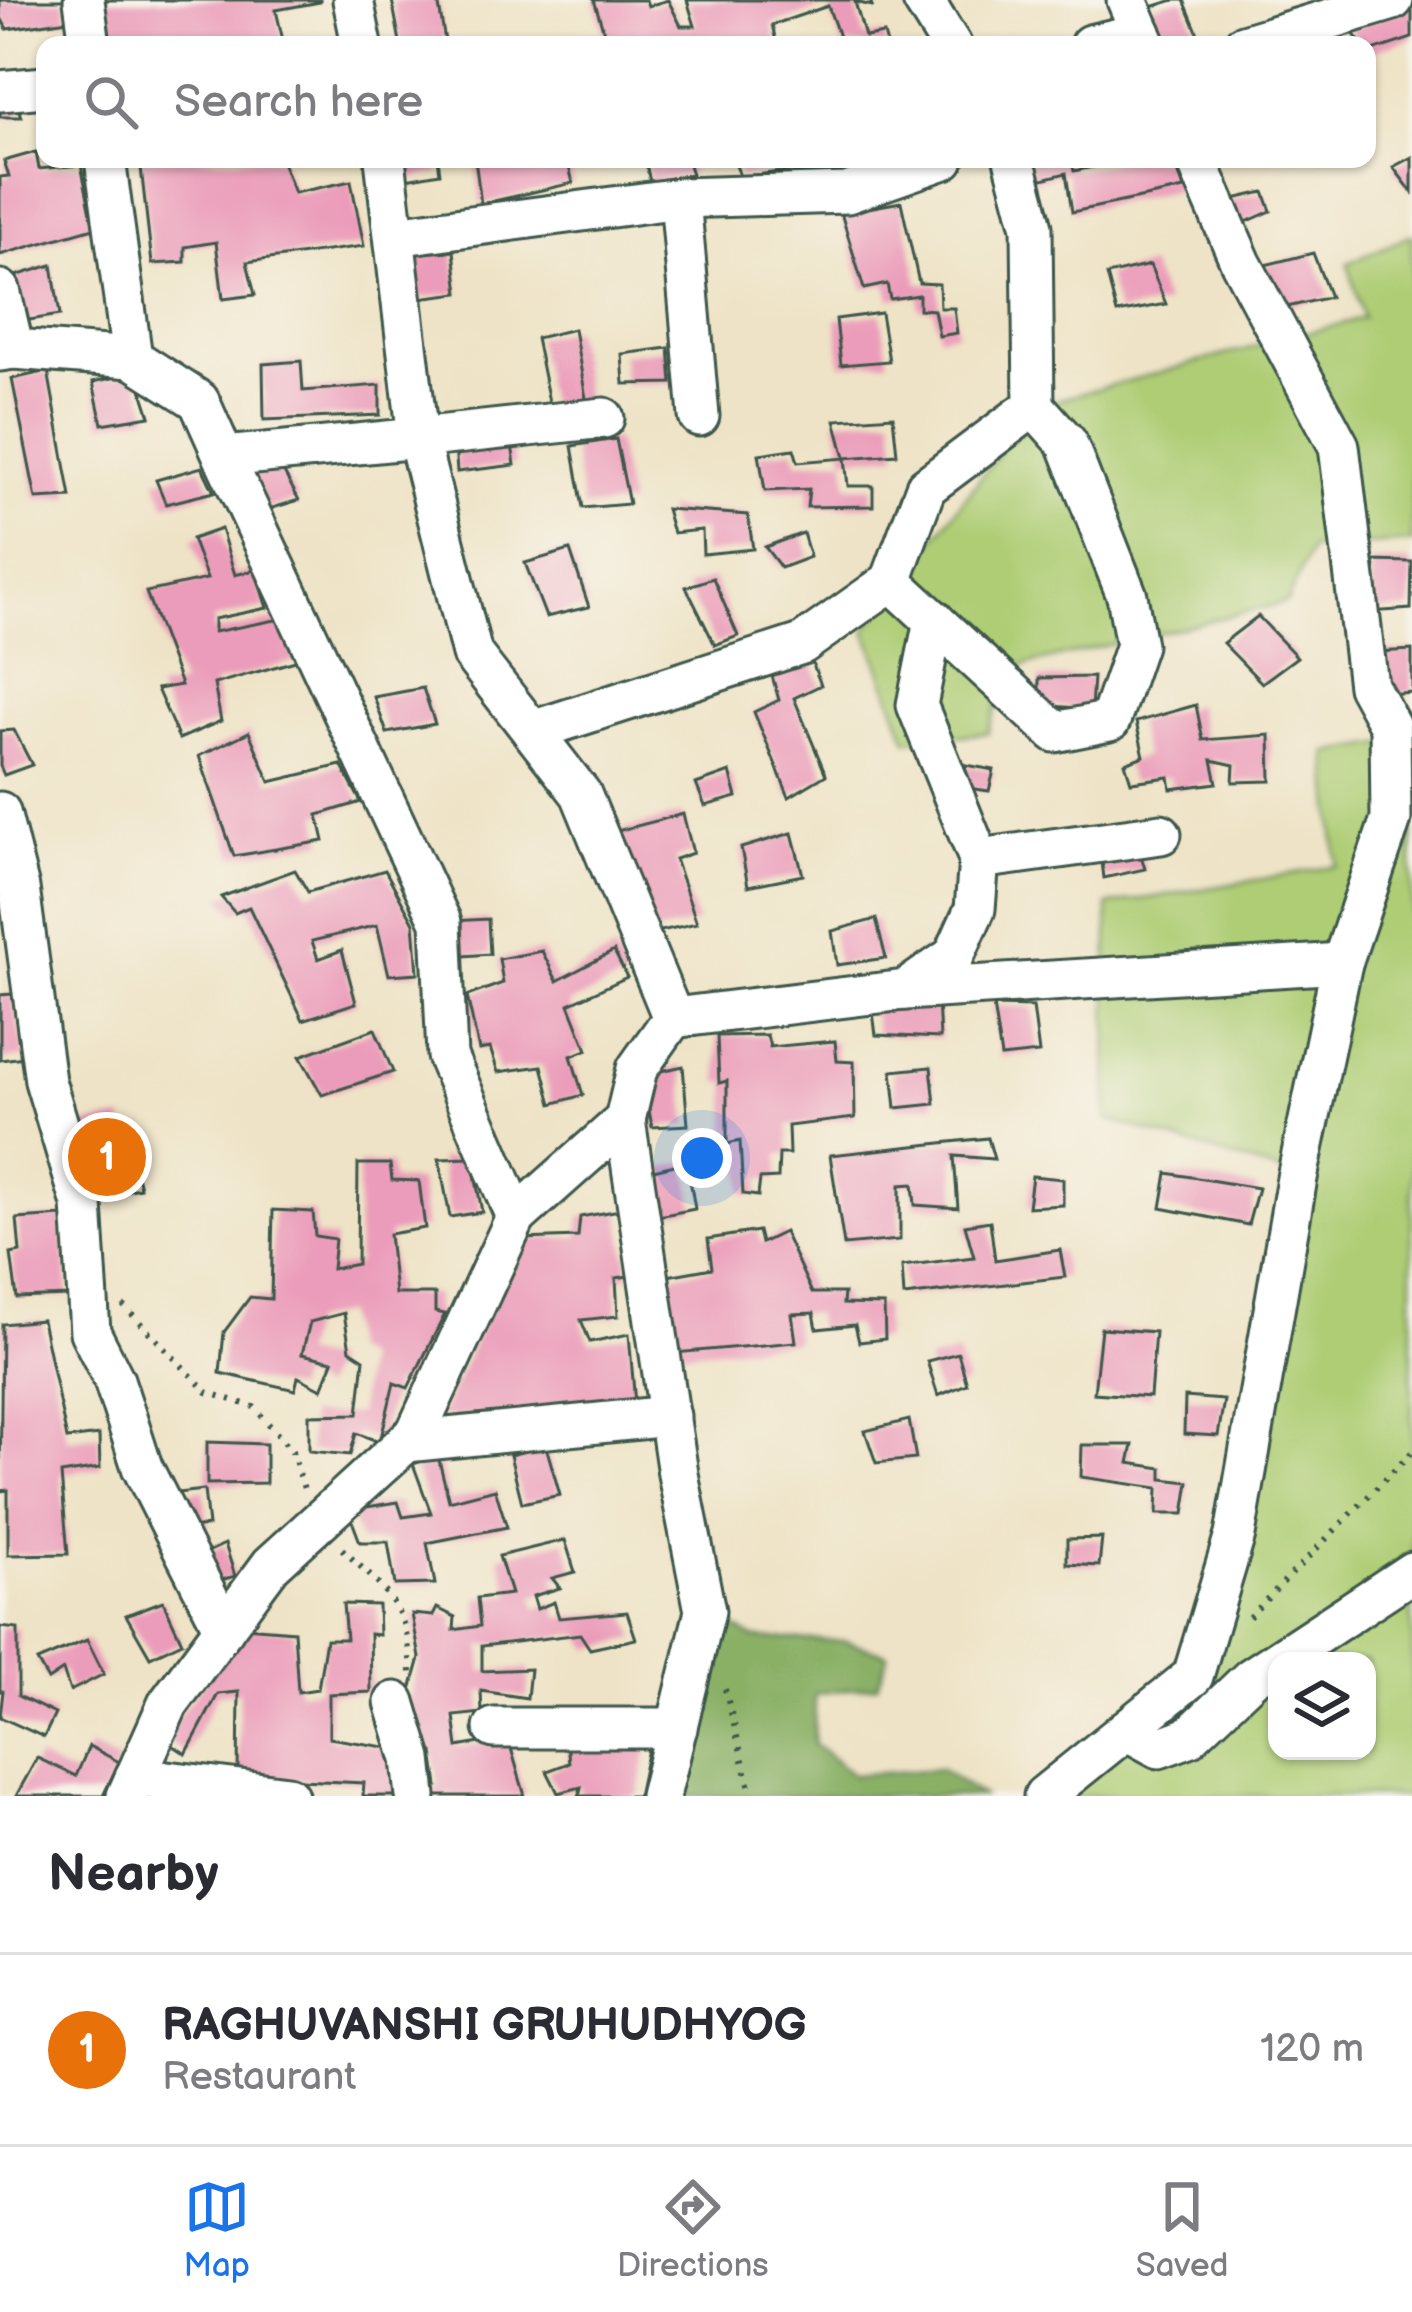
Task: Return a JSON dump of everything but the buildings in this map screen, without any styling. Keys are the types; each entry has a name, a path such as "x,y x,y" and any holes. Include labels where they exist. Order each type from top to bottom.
{"street":[{"path":"84,0 89,36"},
{"path":"353,0 360,36"},
{"path":"923,0 945,36"},
{"path":"1273,36 1393,0"},
{"path":"0,91 36,88"},
{"path":"106,168 132,358"},
{"path":"386,168 418,438 472,654 581,794 673,1018"},
{"path":"395,236 680,198 847,193 918,168"},
{"path":"891,580 1055,732 1111,721 1136,645 1127,596 1066,442 1034,406 1032,227 1016,168"},
{"path":"1044,1796 1193,1676 1235,1535 1297,1178 1342,963 1390,819 1390,726 1368,686 1339,446 1241,263 1200,168"},
{"path":"680,198 699,416"},
{"path":"0,290 7,350 132,358 199,401 441,922 447,1055 516,1217"},
{"path":"532,731 802,644 891,580 926,487 1034,406"},
{"path":"224,457 604,418"},
{"path":"905,991 954,956 975,909 979,859 917,705 934,620"},
{"path":"0,812 19,888 45,1081 82,1204 90,1332 114,1380 142,1467 224,1629"},
{"path":"979,859 1161,835"},
{"path":"660,1796 705,1611 625,1120 637,1069 673,1018 905,991 1342,963"},
{"path":"288,1796 131,1787 168,1704 271,1565 416,1432 516,1217 625,1120"},
{"path":"406,1442 670,1416"},
{"path":"1126,1730 1159,1748 1189,1737 1251,1678 1412,1572"},
{"path":"395,1702 412,1760 416,1796"},
{"path":"494,1728 677,1728"}],"path":[{"path":"85,1256 139,1326 207,1392 254,1407 292,1450 315,1525 394,1599 410,1635 411,1676 395,1702"},
{"path":"1235,1632 1412,1452"},
{"path":"722,1681 752,1796"}],"green space":[{"path":"1412,235 1412,542 1311,548 1287,602 1009,669 988,733 907,740 866,630 1034,406 1363,318 1348,263"},
{"path":"1412,739 1412,1796 1065,1796 1193,1676 1296,1177 1107,1119 1108,905 1337,866 1327,753"},
{"path":"705,1611 754,1638 847,1641 888,1654 878,1685 815,1694 814,1744 853,1775 941,1769 982,1796 660,1796"}],"place":[{"name":"RAGHUVANSHI GRUHUDHYOG","path":"107,1157"}]}
